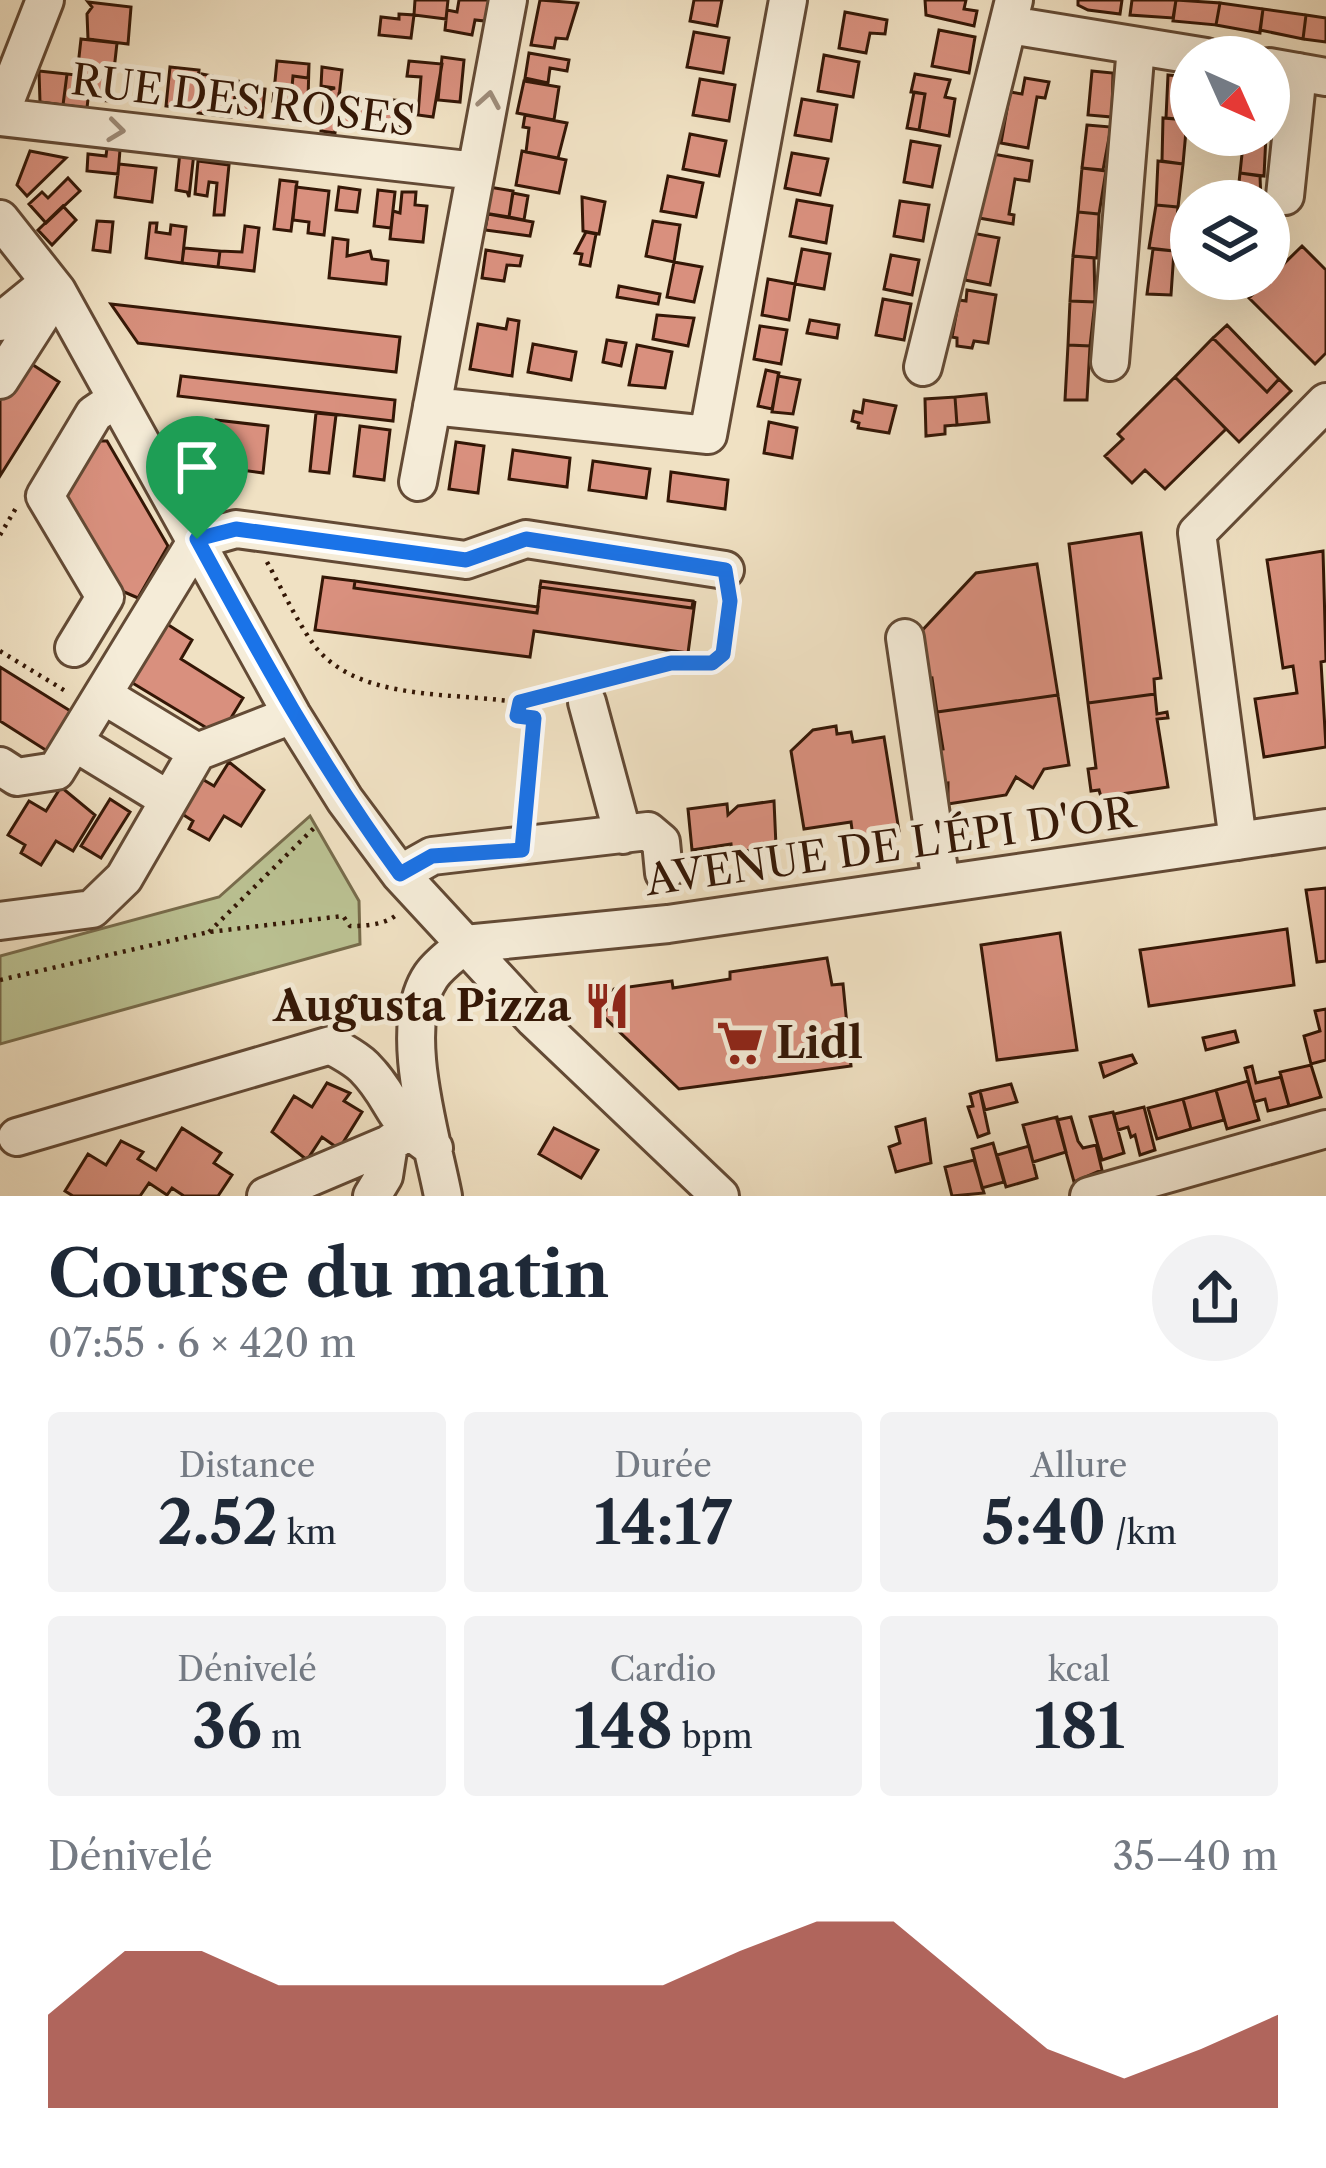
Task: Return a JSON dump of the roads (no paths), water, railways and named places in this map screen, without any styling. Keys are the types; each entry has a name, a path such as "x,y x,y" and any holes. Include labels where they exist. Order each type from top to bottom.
{"street":[{"path":"0,116 45,0"},
{"path":"418,482 508,0"},
{"path":"433,406 708,435 788,0"},
{"path":"923,367 1012,12 1170,51"},
{"path":"1110,362 1136,46"},
{"path":"1287,180 1298,72"},
{"name":"RUE DES ROSES","path":"0,116 476,172"},
{"path":"0,219 54,286 292,715 401,892 465,944 534,1019 720,1196"},
{"path":"0,322 54,286"},
{"path":"0,380 54,286"},
{"path":"74,648 105,597 45,496 94,414 116,399"},
{"path":"1238,841 1197,533 1326,403"},
{"path":"6,774 56,771 197,539 251,530 466,560 526,539 725,570"},
{"path":"904,638 941,884"},
{"path":"584,691 622,835"},
{"path":"99,702 197,752"},
{"path":"0,922 92,909 124,878 197,752 292,715"},
{"path":"74,742 169,800"},
{"name":"AVENUE DE L'ÉPI D'OR","path":"465,944 668,924 1326,828"},
{"path":"401,892 432,856 522,850 622,835 657,834 664,873"},
{"path":"372,1196 410,1141 414,1034 432,974 465,944"},
{"path":"17,1137 331,1045 362,1064 386,1094 443,1196"},
{"path":"1089,1196 1326,1129"},
{"path":"266,1196 410,1141"}],"place":[{"name":"Augusta Pizza","path":"607,1006"},
{"name":"Lidl","path":"740,1043"}]}
